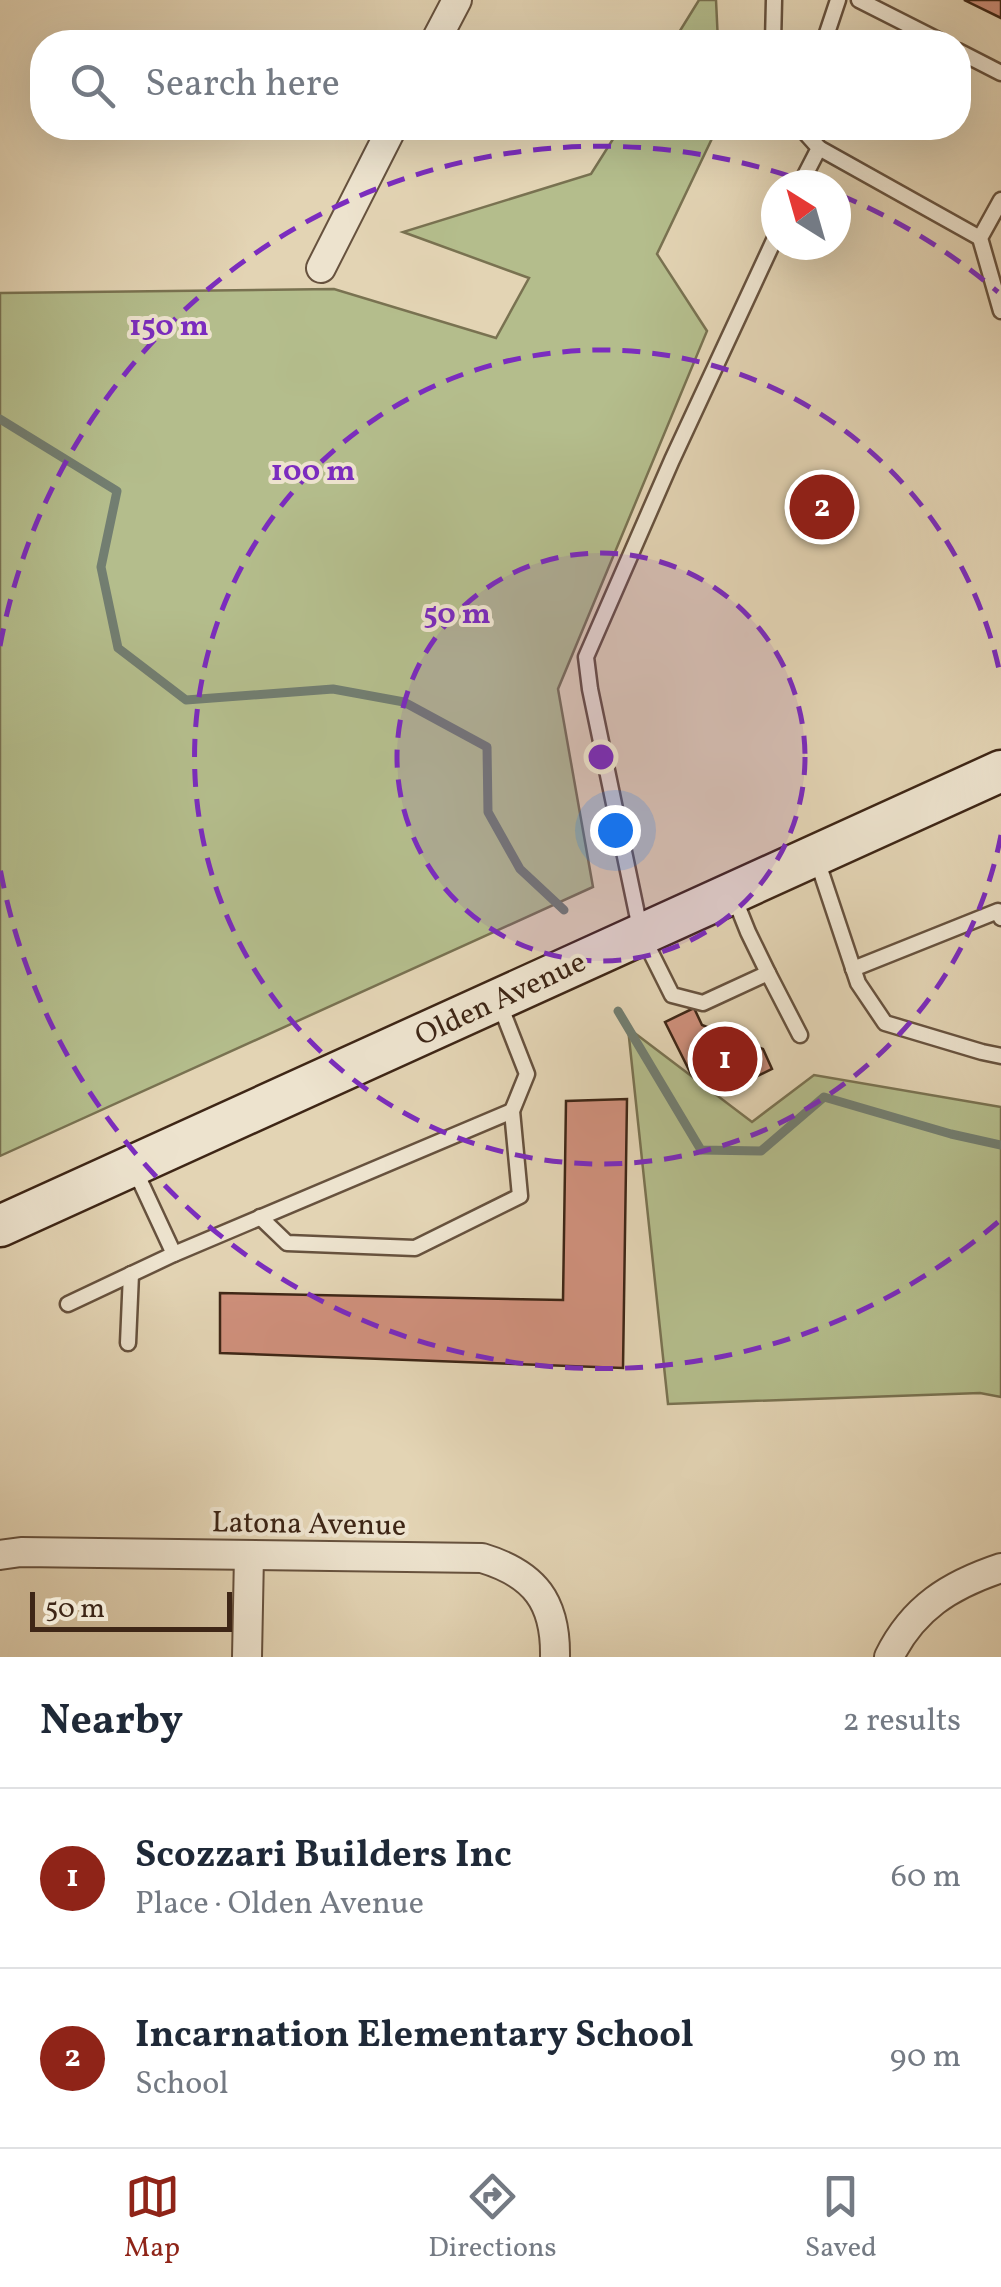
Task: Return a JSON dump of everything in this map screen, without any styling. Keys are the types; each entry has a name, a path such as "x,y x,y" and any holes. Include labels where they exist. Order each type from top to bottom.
{"main road":[{"name":"Olden Avenue","path":"0,1226 1001,770"}],"street":[{"path":"441,30 457,0"},
{"path":"321,268 386,140"},
{"name":"Latona Avenue","path":"0,1555 21,1552 482,1558 505,1565 526,1578 543,1597 554,1623 556,1657"},
{"path":"247,1657 248,1555"},
{"path":"889,1657 916,1617 941,1594 968,1579 1001,1568"}],"lane":[{"path":"773,30 774,0"},
{"path":"828,30 838,0"},
{"path":"859,0 918,30"},
{"path":"971,58 1001,73"},
{"path":"811,140 818,148 980,238 1001,311"},
{"path":"807,170 818,148"},
{"path":"980,238 1001,200"},
{"path":"765,260 586,656 641,933 672,995 703,1004 768,972"},
{"path":"815,854 853,969 869,1002 885,1023 1001,1056"},
{"path":"732,892 800,1035"},
{"path":"853,969 998,910 1001,918"},
{"path":"260,1217 287,1244 416,1248 520,1196 512,1111 528,1074 498,1000"},
{"path":"68,1304 174,1254 512,1111"},
{"path":"133,1165 174,1254"},
{"path":"128,1343 131,1274"}],"green space":[{"path":"699,0 716,0 717,30 680,30"},
{"path":"612,140 711,140 657,254 707,331 558,689 593,887 0,1156 0,293 334,289 496,338 529,278 403,232 591,174"},
{"path":"628,1028 752,1122 814,1075 1001,1107 1001,1397 980,1393 668,1404"}],"building":[{"path":"964,0 1001,0 1001,18"},
{"path":"694,1008 702,1025 763,1049 772,1069 726,1091 703,1087 691,1074 665,1022"},
{"path":"627,1099 623,1368 220,1353 220,1293 563,1300 566,1101"}],"waterway":[{"path":"0,419 117,491 101,567 118,648 186,700 333,689 404,702 487,747 488,812 520,869 564,910"},
{"path":"618,1011 701,1150 761,1151 824,1097 1001,1145"}],"place":[{"name":"Incarnation Elementary School","path":"822,507"},
{"name":"Scozzari Builders Inc","path":"725,1059"}]}
